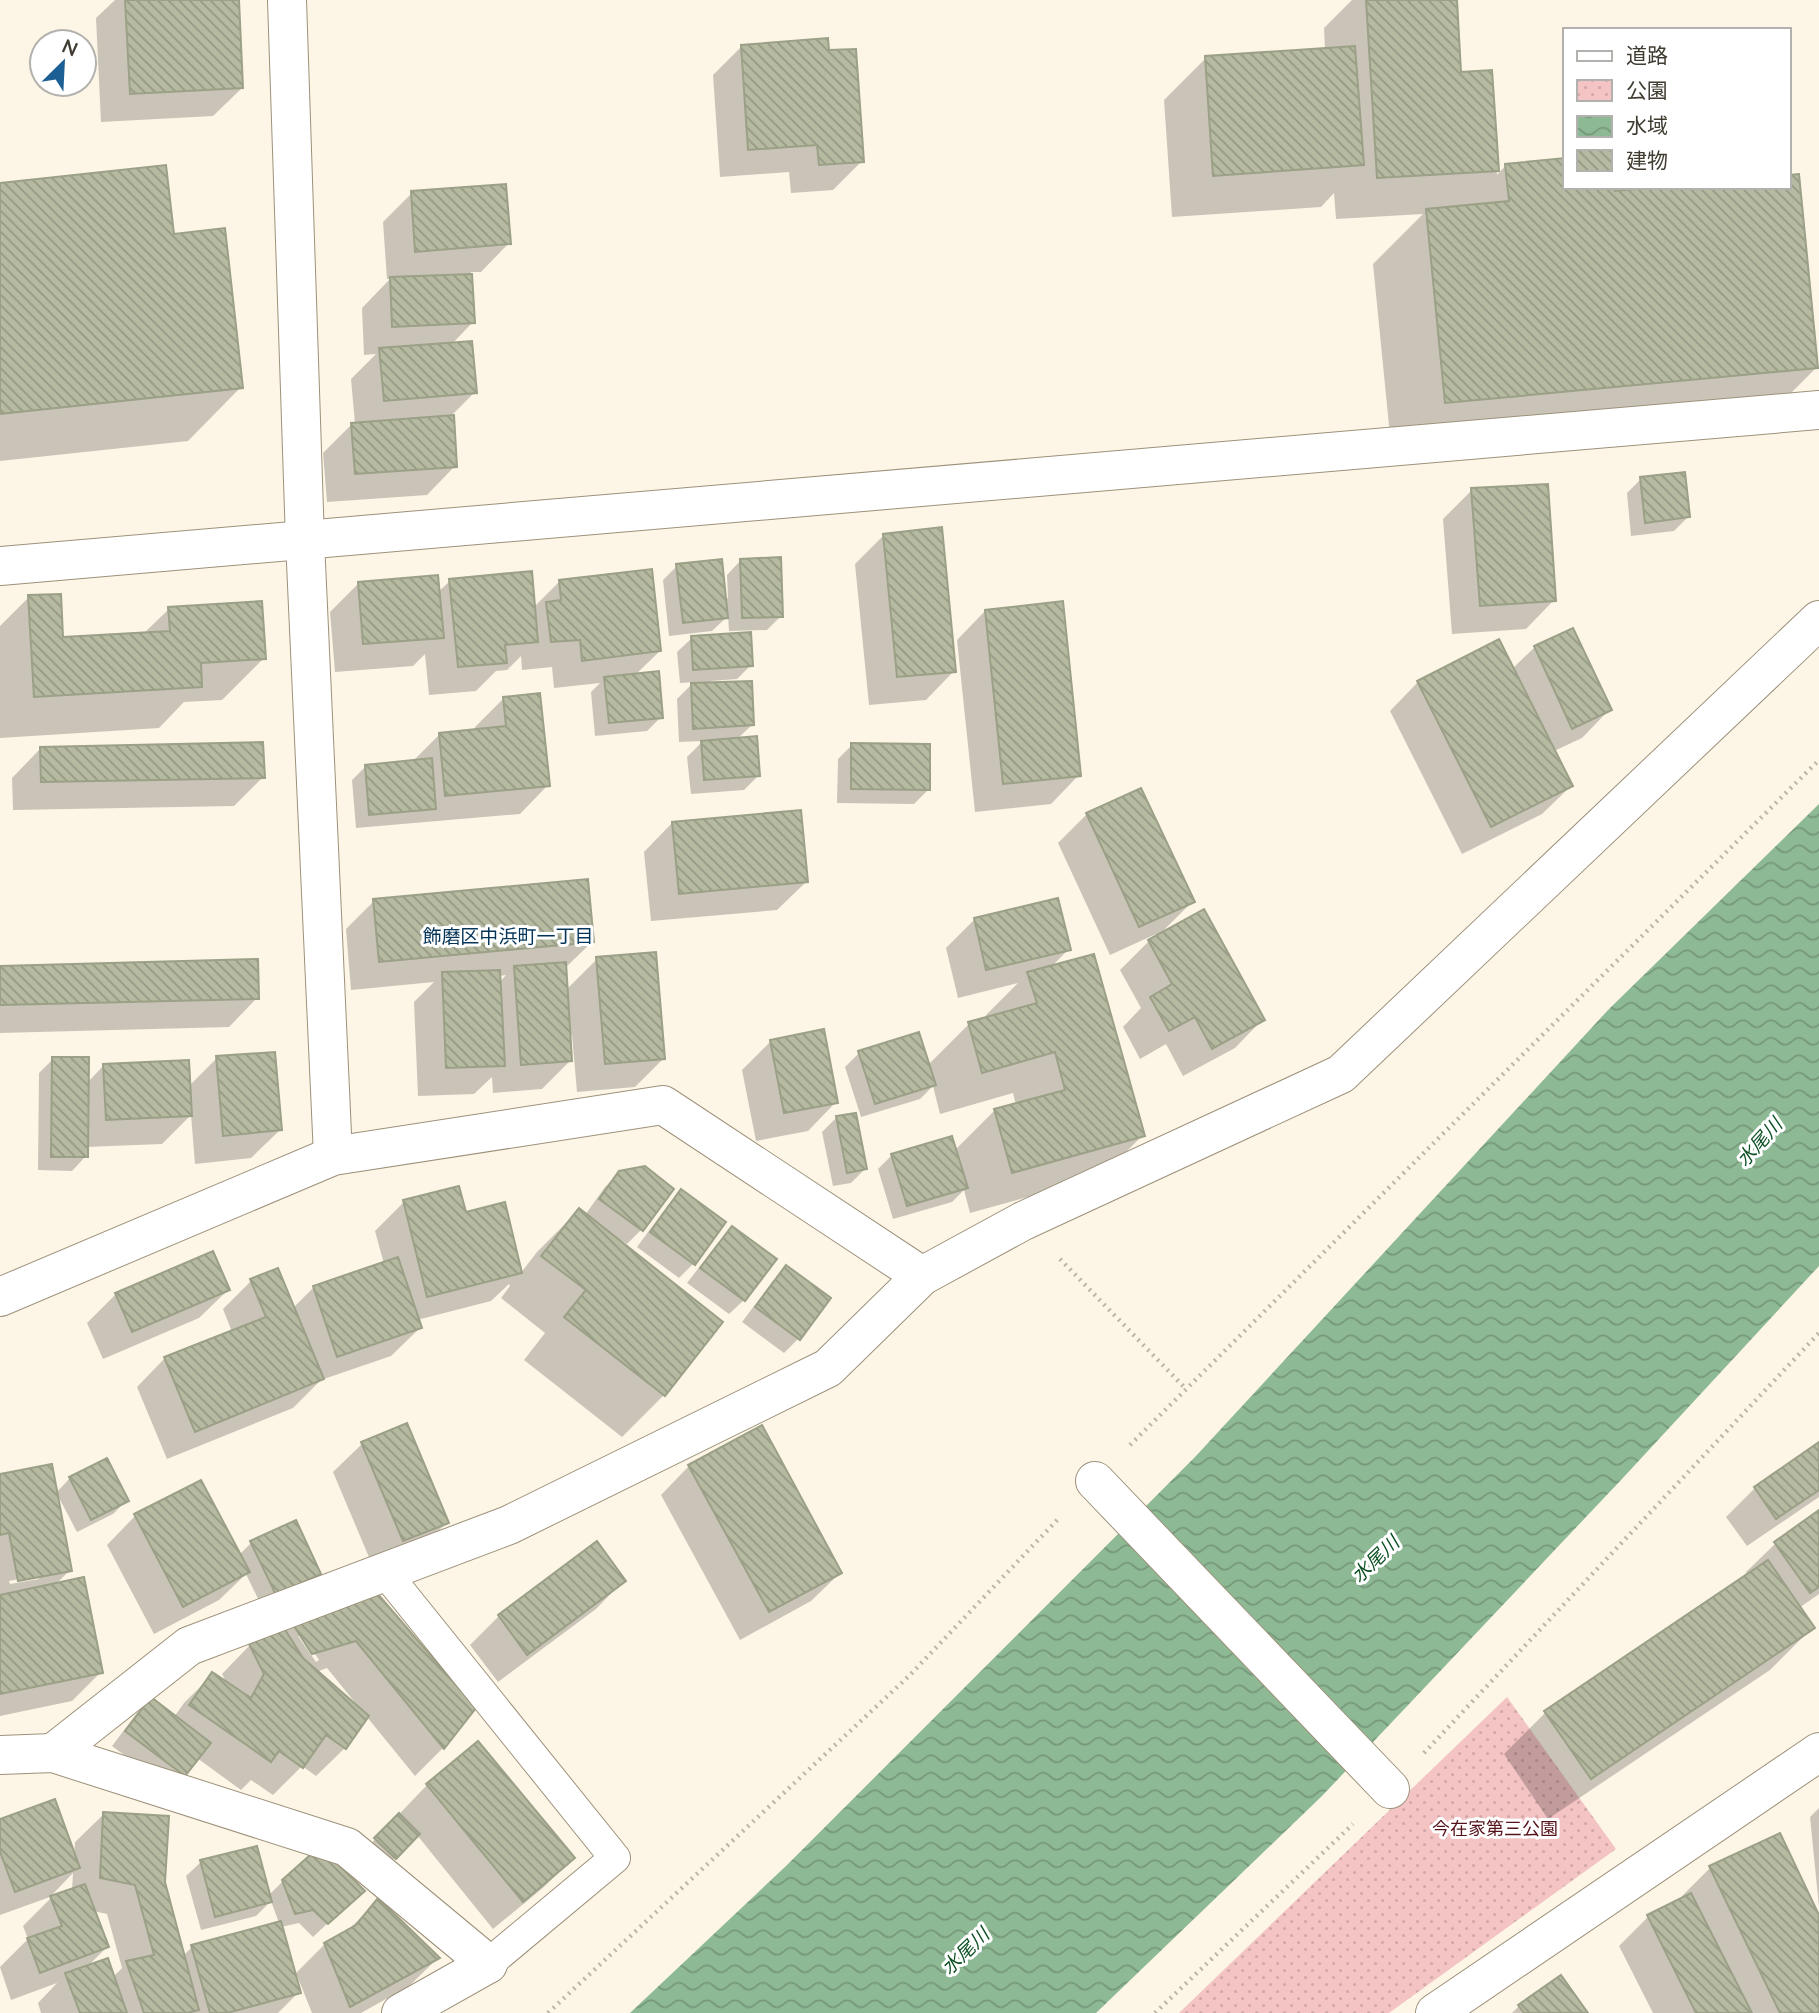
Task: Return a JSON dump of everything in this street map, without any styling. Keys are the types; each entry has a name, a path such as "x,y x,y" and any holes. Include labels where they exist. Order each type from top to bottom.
{"street":[{"path":"287,0 305,541 333,1156"},
{"path":"0,566 1819,410"},
{"path":"53,1753 189,1646 509,1525 828,1368 922,1276 1023,1221 1341,1074 1819,620"},
{"path":"0,1297 333,1156 663,1105 922,1276"},
{"path":"1095,1481 1390,1789"},
{"path":"1435,2013 1819,1752"},
{"path":"0,1755 53,1753 347,1847 488,1964"},
{"path":"401,2013 488,1964"},
{"path":"447,2013 488,1964"}],"lane":[{"path":"384,1571 615,1858 488,1964"}],"path":[{"path":"548,2013 909,1676 1186,1388 1819,760"},
{"path":"1023,1221 1186,1388"},
{"path":"1155,2013 1390,1789 1819,1333"}],"green space":[{"name":"今在家第三公園","path":"1507,1697 1616,1849 1389,2013 1179,2013"}],"water":[{"name":"水尾川","path":"1819,804 1819,1266 1322,1796 1096,2013 630,2013 786,1866 1195,1457 1609,1009"}],"building":[{"path":"125,0 239,0 243,88 130,94"},
{"path":"1366,0 1457,0 1461,72 1492,70 1499,171 1377,178"},
{"path":"828,38 829,50 856,49 864,162 819,165 817,145 748,150 741,45"},
{"path":"1355,46 1364,165 1213,176 1205,56"},
{"path":"1563,158 1563,189 1615,191 1791,189 1791,175 1799,174 1818,368 1445,403 1426,209 1509,201 1505,164"},
{"path":"166,165 174,234 225,228 243,388 0,414 0,183"},
{"path":"506,184 511,244 415,252 411,191"},
{"path":"472,274 475,323 392,327 390,277"},
{"path":"472,341 477,393 384,401 379,348"},
{"path":"454,415 457,467 355,474 351,423"},
{"path":"1685,472 1690,517 1645,523 1640,477"},
{"path":"1548,484 1556,601 1480,606 1471,488"},
{"path":"942,527 956,672 897,677 883,534"},
{"path":"781,557 783,617 742,618 740,559"},
{"path":"722,559 728,618 683,623 676,564"},
{"path":"652,569 661,651 582,661 580,640 551,642 546,602 561,600 559,580"},
{"path":"532,571 538,642 505,645 507,663 458,667 449,579"},
{"path":"438,575 444,638 363,644 358,582"},
{"path":"61,594 63,637 170,631 168,607 262,601 266,659 201,663 202,687 34,697 28,595"},
{"path":"1063,601 1081,776 1003,784 985,610"},
{"path":"1573,628 1612,710 1572,729 1534,646"},
{"path":"751,632 753,666 693,670 691,636"},
{"path":"1499,639 1573,786 1491,827 1417,681"},
{"path":"659,671 663,718 609,723 604,677"},
{"path":"752,681 754,725 693,729 691,683"},
{"path":"540,693 550,786 445,796 439,733 506,726 503,697"},
{"path":"757,736 760,776 704,780 701,741"},
{"path":"263,742 265,778 41,782 40,747"},
{"path":"851,743 930,744 930,790 851,789"},
{"path":"432,758 436,809 369,815 365,765"},
{"path":"1141,788 1195,902 1139,927 1086,813"},
{"path":"801,810 808,882 679,894 672,822"},
{"path":"588,879 594,942 379,962 373,899"},
{"path":"1058,898 1071,950 986,970 974,918"},
{"path":"1204,909 1265,1020 1212,1049 1195,1017 1169,1031 1150,997 1172,984 1148,940"},
{"path":"656,952 665,1059 605,1064 596,957"},
{"path":"1094,954 1145,1136 1012,1173 994,1109 1065,1090 1055,1052 982,1073 968,1022 1037,1003 1027,972"},
{"path":"258,959 259,999 0,1005 0,966"},
{"path":"566,962 572,1061 521,1065 514,966"},
{"path":"500,970 505,1066 446,1068 442,972"},
{"path":"824,1029 838,1103 784,1113 770,1040"},
{"path":"919,1032 936,1085 875,1104 858,1051"},
{"path":"275,1052 282,1130 223,1136 216,1056"},
{"path":"52,1057 89,1057 88,1157 51,1157"},
{"path":"189,1060 192,1116 106,1120 103,1064"},
{"path":"856,1113 867,1169 847,1173 836,1116"},
{"path":"952,1136 968,1188 907,1206 891,1154"},
{"path":"645,1166 674,1189 643,1231 599,1199 619,1171"},
{"path":"459,1186 466,1212 505,1202 522,1273 427,1297 403,1200"},
{"path":"681,1189 726,1222 695,1265 650,1232"},
{"path":"579,1208 723,1322 665,1396 564,1317 586,1290 541,1256"},
{"path":"732,1226 777,1259 745,1301 700,1268"},
{"path":"213,1251 230,1290 132,1332 115,1293"},
{"path":"398,1257 422,1328 337,1357 313,1286"},
{"path":"786,1265 831,1298 800,1340 755,1307"},
{"path":"278,1268 324,1379 195,1432 164,1357 266,1317 250,1279"},
{"path":"407,1423 449,1523 403,1541 361,1442"},
{"path":"762,1425 842,1573 769,1612 688,1465"},
{"path":"1819,1442 1819,1490 1776,1519 1754,1487"},
{"path":"107,1458 129,1501 91,1520 69,1477"},
{"path":"52,1464 72,1571 18,1581 9,1533 0,1535 0,1474"},
{"path":"201,1480 250,1572 183,1607 134,1514"},
{"path":"1819,1510 1819,1587 1810,1593 1774,1542"},
{"path":"296,1520 321,1574 276,1595 250,1541"},
{"path":"597,1541 626,1581 527,1655 498,1615"},
{"path":"1768,1560 1815,1628 1591,1779 1544,1711"},
{"path":"84,1577 103,1673 0,1694 0,1595"},
{"path":"376,1592 476,1708 444,1749 356,1641 312,1654 292,1623"},
{"path":"284,1628 303,1658 369,1716 346,1749 326,1735 303,1768 279,1751 271,1762 189,1705 212,1672 251,1698 264,1674 249,1644"},
{"path":"151,1697 211,1743 185,1776 125,1731"},
{"path":"478,1741 575,1858 523,1902 426,1784"},
{"path":"55,1799 80,1868 15,1892 0,1852 0,1819"},
{"path":"103,1812 169,1816 165,1882 199,2010 187,2013 144,2013 126,1961 154,1955 135,1885 100,1878"},
{"path":"399,1813 420,1834 396,1859 374,1838"},
{"path":"1780,1833 1819,1915 1819,2013 1780,2013 1709,1866"},
{"path":"257,1846 272,1902 215,1917 200,1860"},
{"path":"310,1855 335,1861 365,1891 328,1924 313,1910 295,1914 282,1880"},
{"path":"85,1884 109,1947 40,1973 27,1938 62,1926 50,1896"},
{"path":"1691,1893 1752,2013 1696,2013 1647,1915"},
{"path":"378,1898 440,1958 350,2007 324,1943 356,1925"},
{"path":"281,1921 301,1993 227,2013 210,2013 191,1945"},
{"path":"108,1958 127,2013 80,2013 65,1973"},
{"path":"1561,1975 1588,2013 1524,2013 1518,2005"}],"district":[{"name":"飾磨区中浜町一丁目","path":"508,936"}]}
